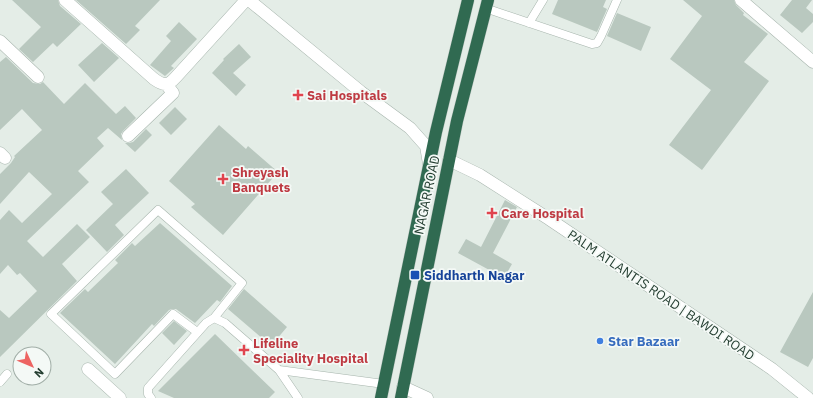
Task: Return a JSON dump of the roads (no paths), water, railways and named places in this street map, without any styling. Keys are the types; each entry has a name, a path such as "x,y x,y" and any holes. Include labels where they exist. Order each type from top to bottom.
{"highway":[{"name":"NAGAR ROAD","path":"381,398 436,132 468,0"},
{"name":"NAGAR ROAD","path":"402,392 457,120 487,4"},
{"path":"391,348 409,355"}],"street":[{"path":"66,0 154,79 161,84 166,84 171,82 176,77 246,0"},
{"path":"249,0 356,88 410,128 426,146 429,167"},
{"path":"741,0 813,62"},
{"path":"0,41 38,77"},
{"path":"128,136 173,93 166,84"},
{"name":"PALM ATLANTIS ROAD | BAWDI ROAD","path":"449,160 480,174 549,219 772,369 808,398"},
{"path":"88,369 120,398"},
{"path":"402,392 427,398"}],"lane":[{"path":"529,23 544,0"},
{"path":"487,4 529,23 592,44 597,43 602,36 617,0"},
{"path":"151,398 148,394 148,388 197,332 206,323 214,318 242,283 158,210 52,314 115,374 173,314 197,332"},
{"path":"214,318 225,323 279,370 298,398"},
{"path":"279,370 384,384"},
{"path":"0,382 7,374"}],"place":[{"name":"Sai Hospitals","path":"298,95"},
{"name":"Shreyash Banquets","path":"223,179"},
{"name":"Care Hospital","path":"492,213"},
{"name":"Siddharth Nagar","path":"415,275"},
{"name":"Star Bazaar","path":"600,341"},
{"name":"Lifeline Speciality Hospital","path":"244,350"}]}
